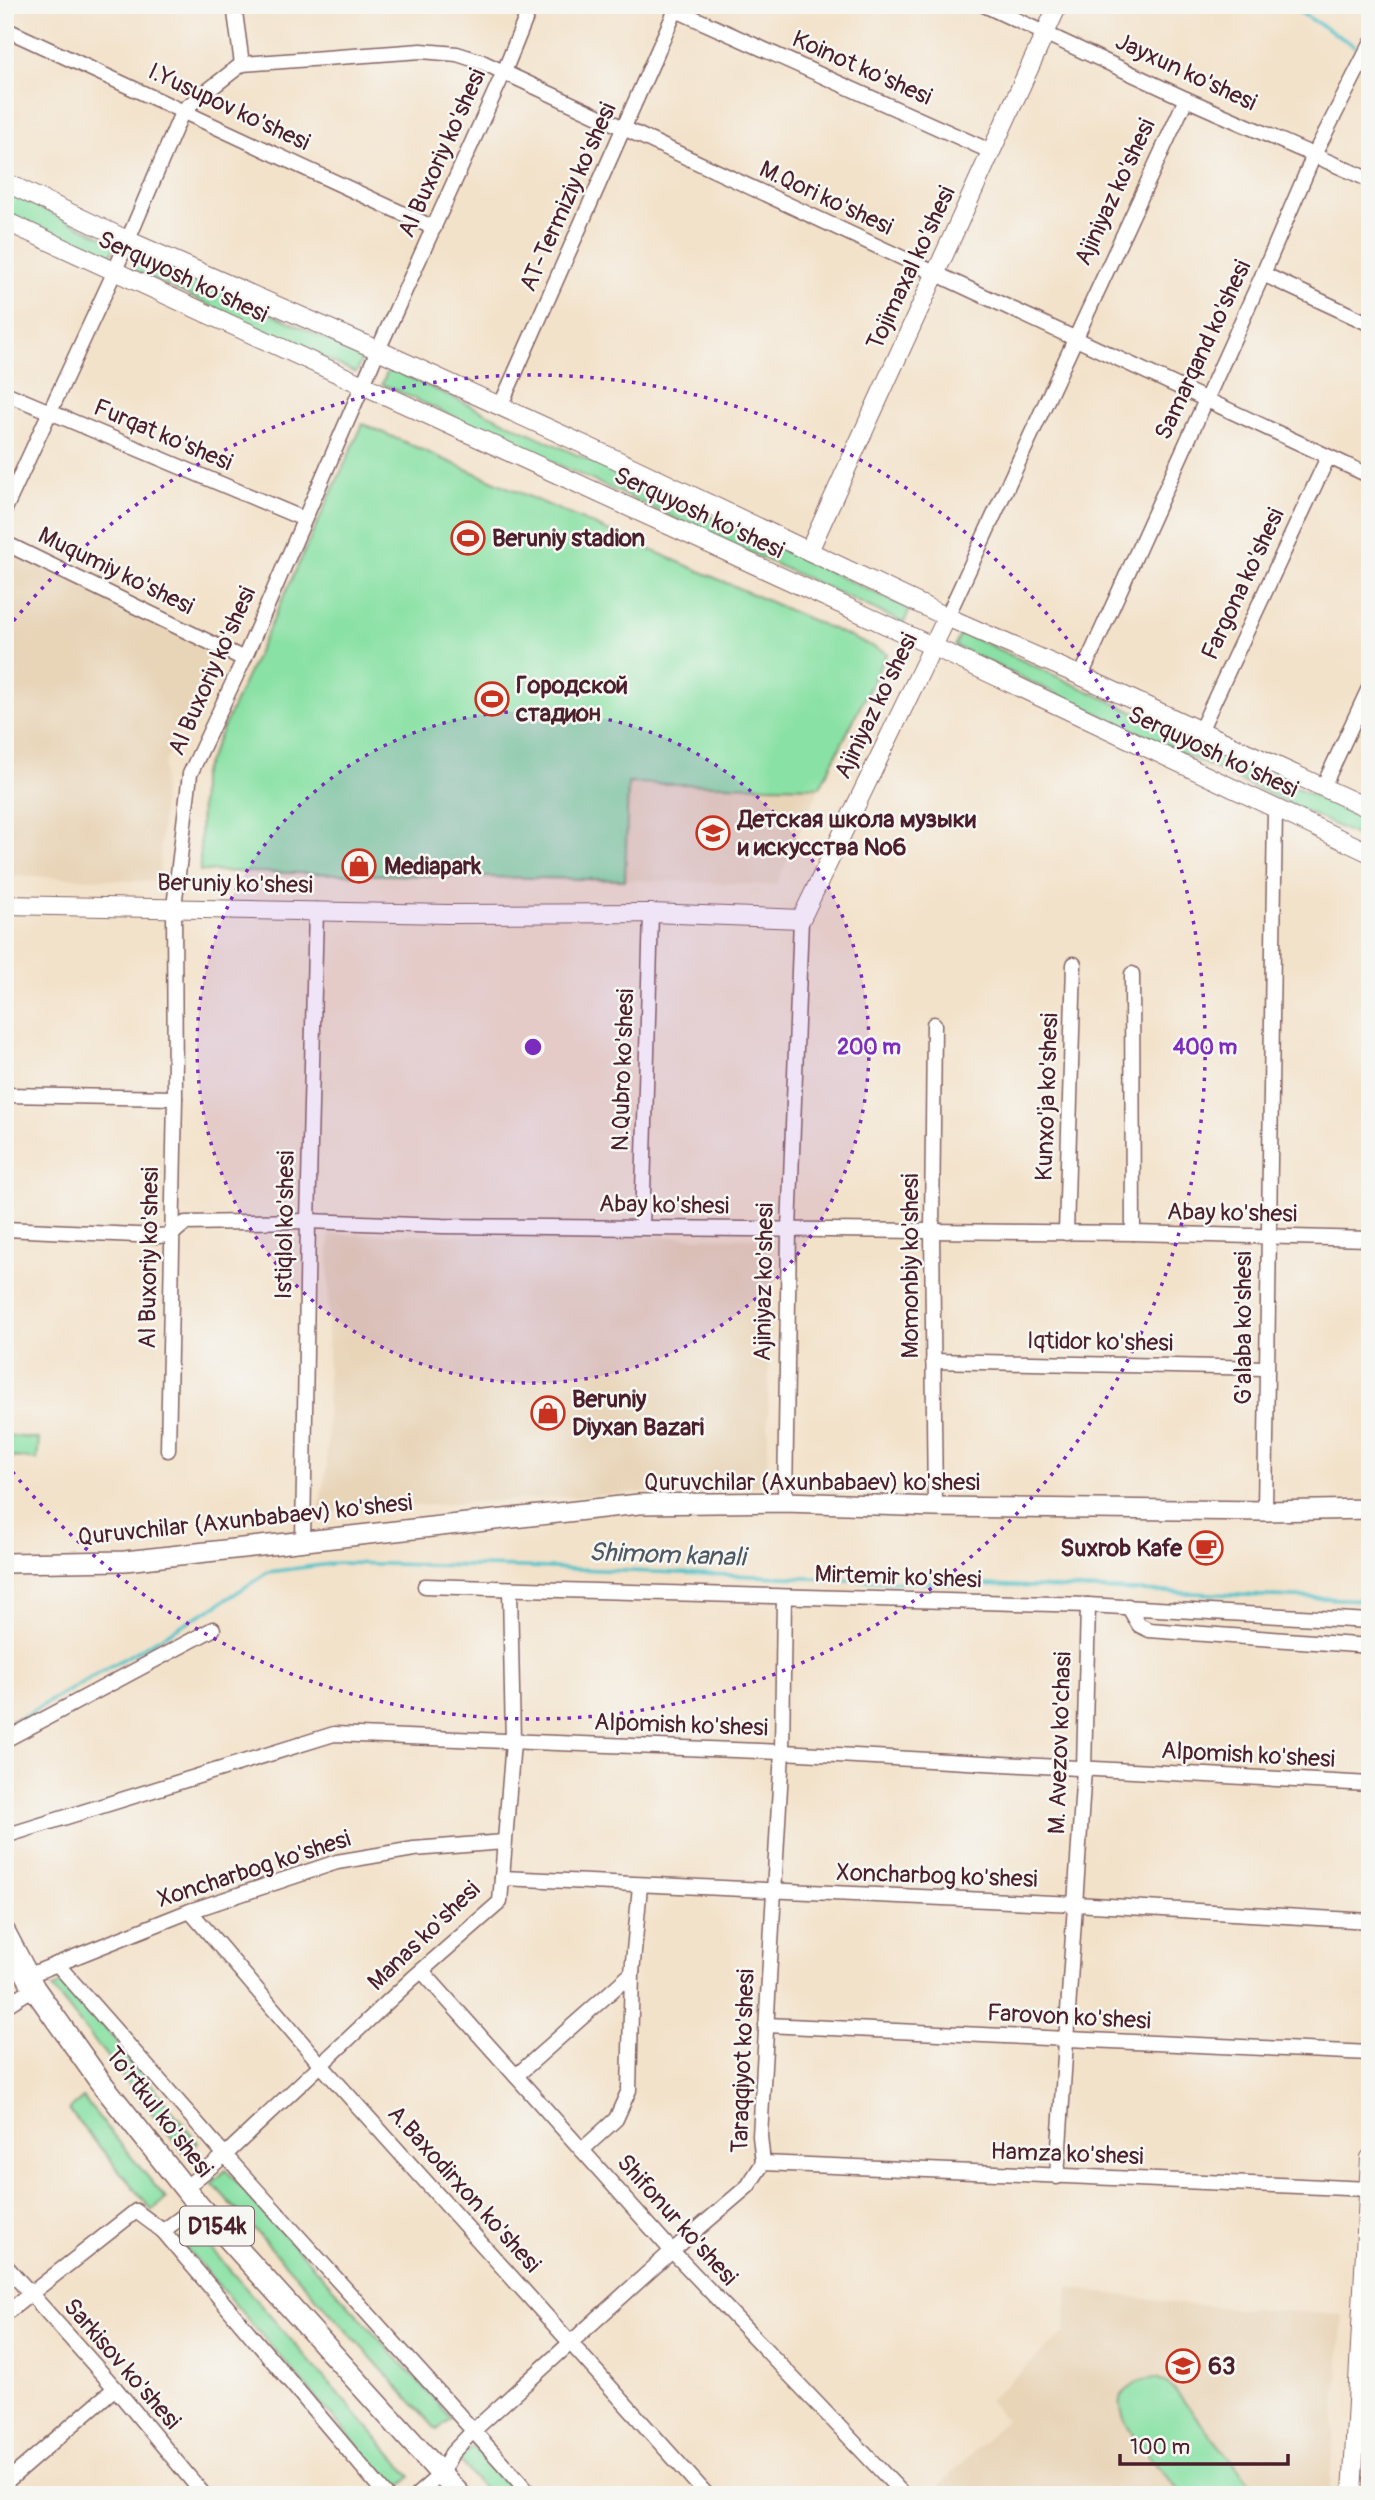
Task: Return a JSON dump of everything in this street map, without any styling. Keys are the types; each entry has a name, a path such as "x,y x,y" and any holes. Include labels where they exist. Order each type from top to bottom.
{"main road":[{"name":"Quruvchilar (Axunbabaev) ko'shesi","path":"5,1563 125,1561 639,1504 785,1502 935,1507 1370,1510"},
{"name":"To'rtkul ko'shesi","path":"5,1933 31,1982 99,2080 198,2205 460,2495"}],"street":[{"path":"5,509 114,273 183,110 242,64 234,5"},
{"name":"Al Buxoriy ko'shesi","path":"168,1450 175,1098 174,907 190,774 244,659 378,350 504,72 531,5"},
{"name":"Jayxun ko'shesi","path":"984,5 1186,99 1370,180"},
{"name":"Tojimaxal ko'shesi","path":"809,551 1058,5"},
{"name":"AT-Termiziy ko'shesi","path":"500,407 677,7"},
{"name":"Koinot ko'shesi","path":"677,7 992,152"},
{"name":"I.Yusupov ko'shesi","path":"5,29 434,228"},
{"name":"Samarqand ko'shesi","path":"1081,676 1314,155 1370,45"},
{"name":"M.Qori ko'shesi","path":"242,64 421,51 457,54 504,72 623,127 1370,476"},
{"name":"Ajiniyaz ko'shesi","path":"785,1502 789,1230 801,919 947,617 1186,99"},
{"name":"Serquyosh ko'shesi","path":"5,182 127,240 378,350 947,617 1370,809"},
{"name":"Serquyosh ko'shesi","path":"5,221 932,646 1370,853"},
{"path":"1263,274 1370,324"},
{"name":"Furqat ko'shesi","path":"5,393 304,519"},
{"name":"Fargona ko'shesi","path":"1200,731 1328,457"},
{"name":"Muqumiy ko'shesi","path":"5,543 244,659"},
{"path":"1323,787 1370,686"},
{"name":"G'alaba ko'shesi","path":"1265,1511 1275,809"},
{"name":"Beruniy ko'shesi","path":"5,905 448,914 651,914 801,919"},
{"name":"Istiqlol ko'shesi","path":"303,1541 316,910"},
{"name":"N.Qubro ko'shesi","path":"642,1227 651,914"},
{"name":"Kunxo'ja ko'shesi","path":"1066,1233 1074,964"},
{"path":"1132,974 1133,1233"},
{"name":"Momonbiy ko'shesi","path":"934,1024 932,1231 935,1507"},
{"path":"5,1095 175,1098"},
{"name":"Abay ko'shesi","path":"5,1230 158,1236 171,1235 185,1223 308,1222 496,1227 1133,1233 1370,1240"},
{"name":"Iqtidor ko'shesi","path":"933,1361 1266,1368"},
{"name":"Mirtemir ko'shesi","path":"425,1586 1128,1606 1370,1621"},
{"name":"Manas ko'shesi","path":"185,2188 225,2155 500,1902 513,1742 510,1589"},
{"name":"Taraqqiyot ko'shesi","path":"417,2495 441,2474 452,2453 473,2431 748,2186 763,2163 761,2136 772,1892 782,1752 784,1597"},
{"name":"M. Avezov ko'chasi","path":"1057,2177 1084,1769 1088,1605"},
{"path":"1128,1606 1139,1625 1150,1630 1370,1646"},
{"path":"5,1740 213,1629"},
{"name":"Alpomish ko'shesi","path":"5,1836 334,1734 782,1752 1370,1784"},
{"name":"Xoncharbog ko'shesi","path":"5,2006 31,1982 57,1964 190,1911 337,1862 414,1849 504,1842"},
{"name":"Xoncharbog ko'shesi","path":"502,1878 1075,1904 1370,1921"},
{"path":"582,2150 616,2119 629,2090 632,1973 640,1886"},
{"name":"A.Baxodirxon ko'shesi","path":"190,1911 322,2066 706,2495"},
{"path":"57,1964 531,2495"},
{"name":"Shifonur ko'shesi","path":"422,1971 672,2251 900,2493"},
{"path":"516,2077 632,1973"},
{"name":"Farovon ko'shesi","path":"766,2025 1370,2053"},
{"path":"1352,2495 1370,2158"},
{"name":"Hamza ko'shesi","path":"763,2163 1369,2189"},
{"path":"163,2231 198,2205"},
{"path":"5,2314 136,2211 163,2231 386,2495"},
{"name":"Sarkisov ko'shesi","path":"5,2265 115,2388 204,2495"},
{"path":"5,2483 115,2388"}],"shaded area":[{"path":"5,549 217,646 164,765 159,882 5,875"},
{"name":"Детская школа музыки и искусства №6","path":"628,783 820,787 776,885 625,880"},
{"name":"Beruniy Diyxan Bazari","path":"329,1234 771,1238 767,1485 318,1512 327,1465"},
{"name":"63","path":"1068,2287 1179,2304 1343,2315 1329,2495 930,2495 1006,2420 988,2401 1065,2332"}],"green space":[{"path":"5,191 116,243 109,260 5,212"},
{"path":"141,253 363,356 356,373 133,270"},
{"path":"389,368 910,609 904,623 382,384"},
{"name":"Beruniy stadion","path":"363,424 887,653 820,787 628,783 625,880 200,871 201,776"},
{"path":"961,632 1370,822 1370,842 955,646"},
{"path":"5,1435 39,1439 37,1460 5,1456"},
{"path":"67,1979 198,2143 184,2153 53,1989"},
{"path":"83,2098 166,2199 152,2210 69,2110"},
{"path":"226,2170 451,2418 437,2430 212,2183"},
{"path":"193,2228 411,2477 396,2490 179,2240"},
{"path":"1156,2378 1177,2393 1259,2495 1183,2495 1143,2448 1130,2430 1122,2412 1122,2397 1132,2385"},
{"path":"473,2446 516,2495 489,2495 458,2460"}],"waterway":[{"path":"1288,5 1355,46"},
{"name":"Shimom kanali","path":"5,1727 224,1601 268,1572 338,1563 524,1567 1370,1600"}],"place":[{"name":"Beruniy stadion","path":"468,538"},
{"name":"Городской стадион","path":"492,699"},
{"name":"Детская школа музыки и искусства №6","path":"713,833"},
{"name":"Mediapark","path":"359,866"},
{"name":"Beruniy Diyxan Bazari","path":"548,1413"},
{"name":"Suxrob Kafe","path":"1206,1548"},
{"name":"63","path":"1183,2366"}]}
